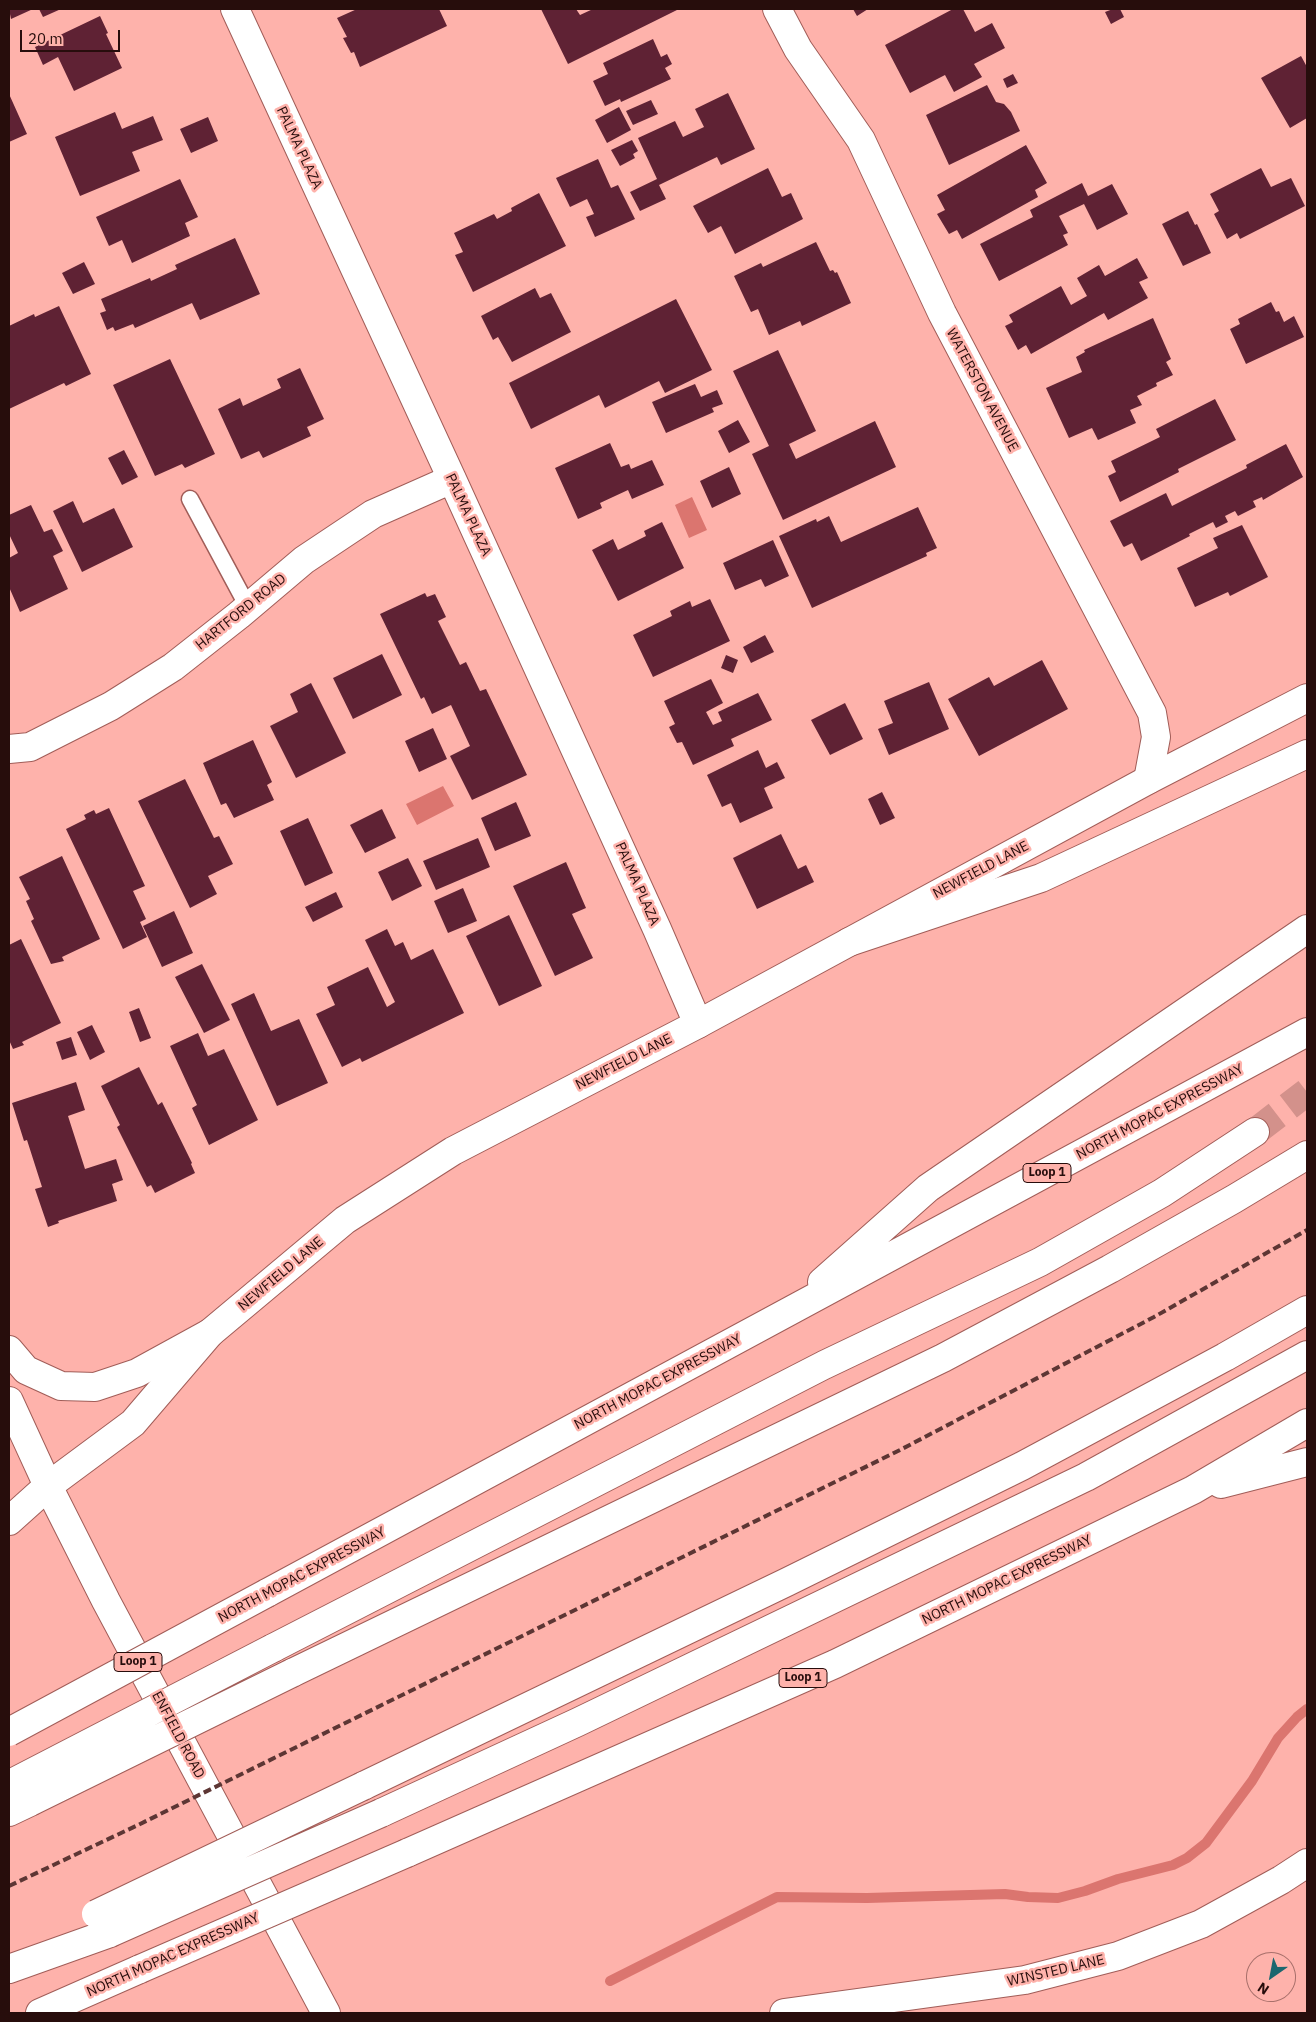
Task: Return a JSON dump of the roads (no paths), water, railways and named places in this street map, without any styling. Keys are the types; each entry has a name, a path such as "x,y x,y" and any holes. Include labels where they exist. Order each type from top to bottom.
{"main road":[{"name":"PALMA PLAZA","path":"235,9 452,479 657,929 698,1024"},
{"name":"WATERSTON AVENUE","path":"777,9 798,49 861,140 942,313 1152,713 1156,731 1156,742 1148,780"},
{"name":"HARTFORD ROAD","path":"9,770 19,748 111,706 173,667 304,560 373,514 452,479"},
{"name":"NEWFIELD LANE","path":"9,1521 48,1486 133,1423 210,1333 353,1215 453,1152 698,1024 1148,780 1307,698"},
{"path":"849,942 1041,878 1307,754"},
{"path":"787,1313 928,1188 1307,929"},
{"name":"NORTH MOPAC EXPRESSWAY","path":"9,1732 1307,1032"},
{"path":"15,1795 273,1648 824,1365 1040,1262 1162,1193 1255,1132"},
{"path":"15,1795 292,1673 943,1358 1126,1260 1307,1155"},
{"path":"12,1968 103,1923 363,1786 787,1582 1022,1466 1225,1357 1307,1310"},
{"path":"9,1350 26,1370 61,1386 95,1387 136,1373 210,1333"},
{"path":"103,1923 381,1813 586,1718 1086,1478 1307,1355"},
{"name":"ENFIELD ROAD","path":"9,1400 48,1486 106,1601 326,2013"},
{"name":"NORTH MOPAC EXPRESSWAY","path":"40,2013 835,1664 1193,1490 1307,1423"},
{"path":"1193,1490 1307,1462"},
{"name":"WINSTED LANE","path":"784,2013 1025,1980 1118,1956 1201,1924 1281,1880 1307,1863"}],"lane":[{"path":"190,499 248,607"}],"waterway":[{"path":"610,1981 777,1897 867,1898 1005,1894 1058,1898 1118,1879 1173,1865 1187,1858 1206,1843 1252,1781 1278,1738 1307,1709"}],"tunnel":[{"path":"1255,1132 1307,1092"}],"railway":[{"path":"9,1886 138,1825 900,1450 1154,1317 1307,1230"}]}
